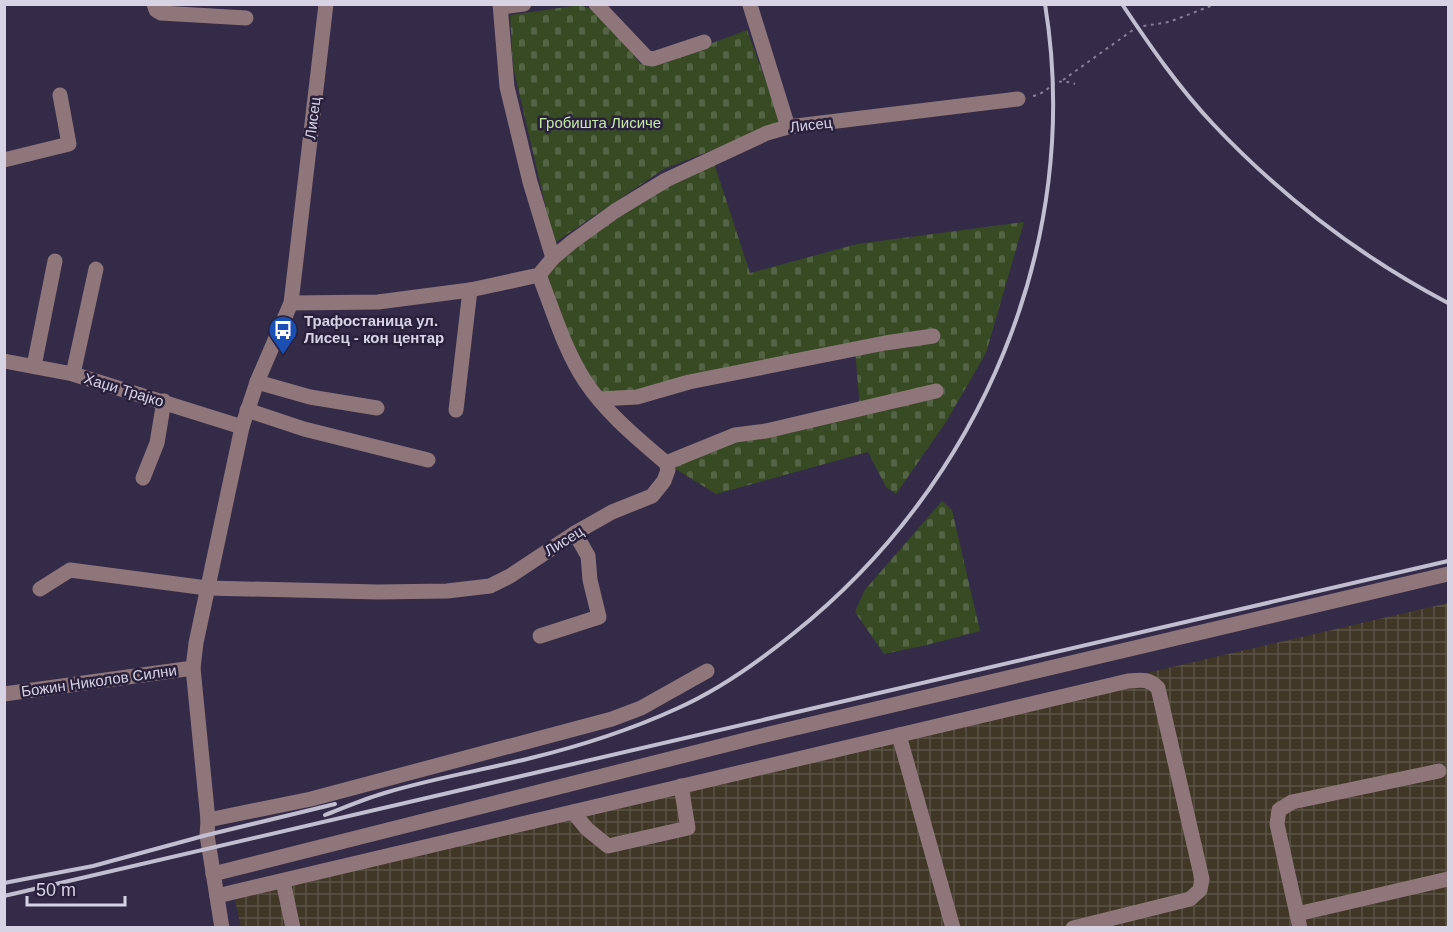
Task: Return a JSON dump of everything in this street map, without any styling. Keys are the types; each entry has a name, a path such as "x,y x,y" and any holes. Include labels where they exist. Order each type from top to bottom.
{"street":[{"path":"154,4 156,10 161,12 246,18"},
{"name":"Лисец","path":"222,927 207,835 208,820 193,668 207,588 242,426 257,382 291,303 326,4"},
{"path":"524,4 500,6 507,87 530,182 553,258"},
{"path":"596,4 647,58 653,59 704,42"},
{"path":"750,5 788,127"},
{"path":"4,160 69,144 60,95"},
{"name":"Лисец","path":"538,275 572,242 615,211 666,180 767,132 788,127 1018,99"},
{"path":"34,366 55,261"},
{"path":"74,374 96,270"},
{"path":"291,303 378,302 470,290 538,275 584,379 628,430 666,463 735,435 766,431 936,391"},
{"path":"456,410 470,290"},
{"path":"599,399 637,397 689,382 885,343 933,336"},
{"name":"Хаџи Трајко","path":"4,361 74,374 242,426"},
{"path":"257,382 310,397 376,408"},
{"path":"143,478 157,443 164,401"},
{"path":"247,410 304,429 428,460"},
{"name":"Лисец","path":"40,589 70,570 207,588 378,592 447,591 490,586 510,576 575,533 612,512 652,496 664,481 668,470 666,463"},
{"path":"540,636 599,617 590,580 588,555 575,533"},
{"path":"213,874 757,737 1449,574"},
{"name":"Божин Николов Силни","path":"4,694 193,668"},
{"path":"208,820 311,800 612,719 641,708 707,671"},
{"path":"217,897 681,786 1144,679 1158,688 1202,879 1200,890 1190,899 1073,927"},
{"path":"899,735 953,927"},
{"path":"1439,771 1292,802 1279,810 1277,824 1298,921 1449,879"},
{"path":"573,812 587,829 608,846 688,828 681,786"},
{"path":"284,880 293,927"}],"path":[{"path":"1018,99 1040,95 1137,27 1169,22 1216,4"},
{"path":"1063,80 1075,84"}],"shaded area":[{"path":"1448,603 1448,927 241,928 232,885"}],"green space":[{"name":"Гробишта Лисиче","path":"580,5 596,11 641,64 667,60 747,30 781,123 664,169 554,243 513,66 510,15"},
{"path":"712,157 750,273 857,244 1024,222 986,353 946,422 896,494 886,487 868,452 716,494 666,463 689,454 860,409 855,350 599,399 539,275 553,258"},
{"path":"942,501 952,510 980,631 884,654 855,612 864,591"}],"railway":[{"path":"325,815 406,787 586,743 623,731 692,702 766,655 794,633 860,573 917,506 965,432 1004,352 1032,269 1048,182 1053,93 1045,4"},
{"path":"1122,4 1188,96 1266,176 1353,245 1448,303"},
{"path":"4,896 1448,561"},
{"path":"4,883 93,866 335,804"}],"place":[{"name":"Трафостаница ул. Лисец - кон центар","path":"283,356"}]}
